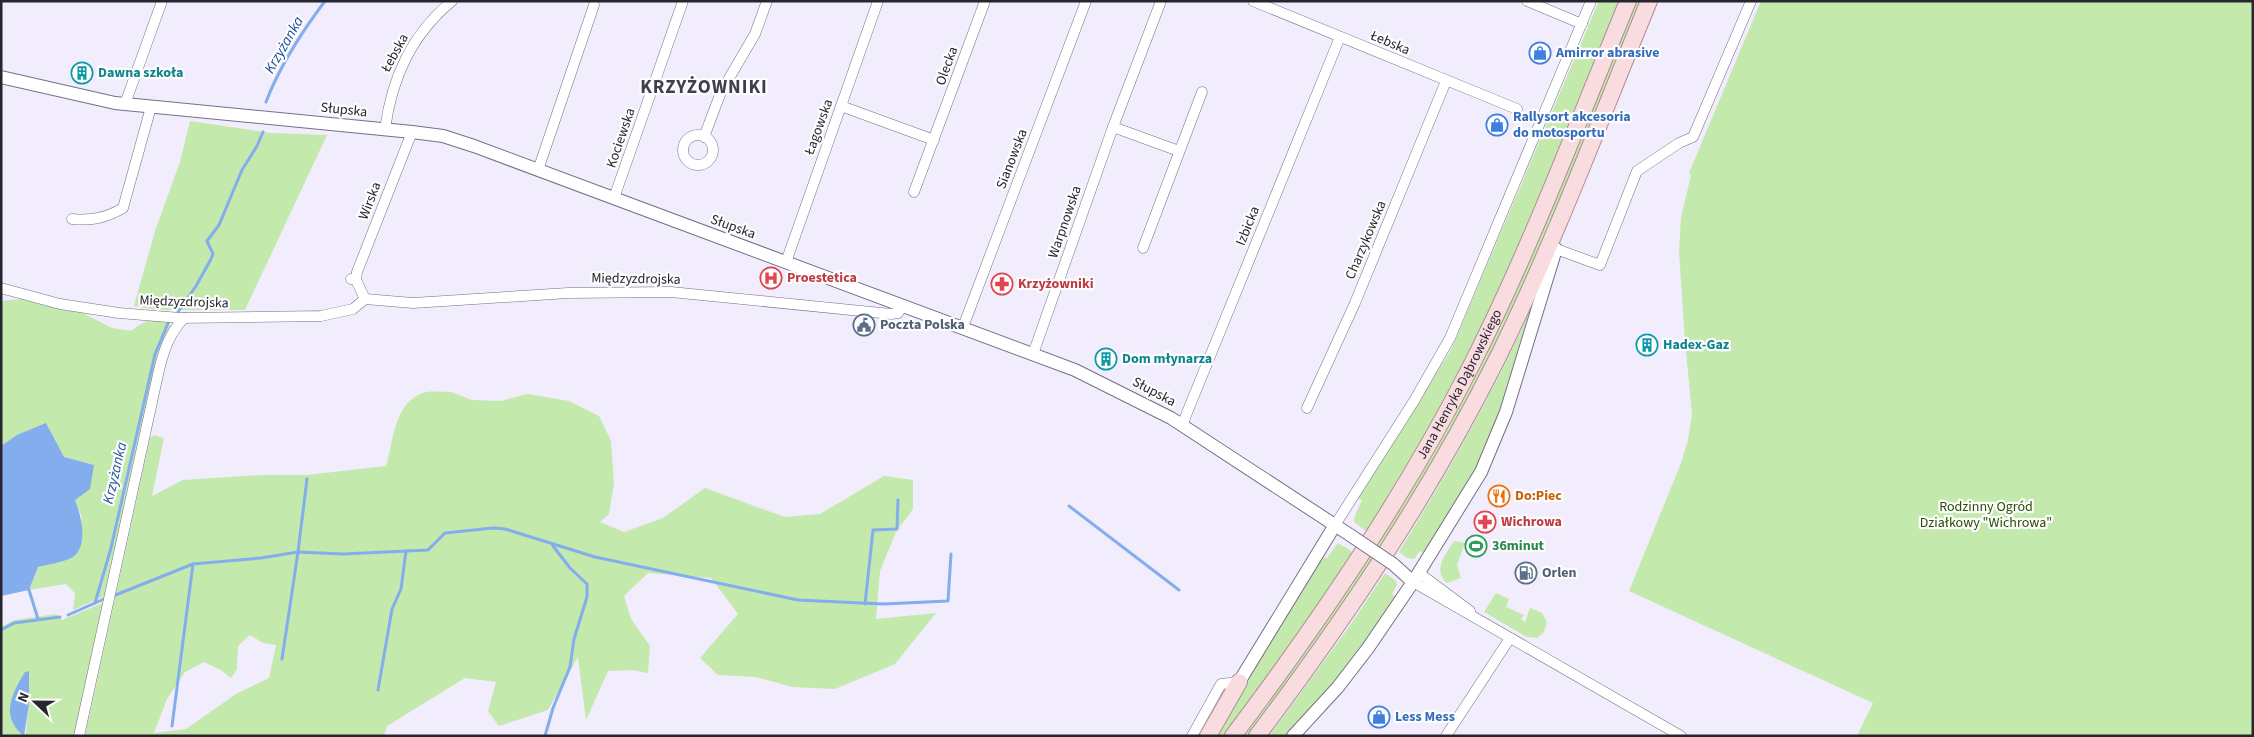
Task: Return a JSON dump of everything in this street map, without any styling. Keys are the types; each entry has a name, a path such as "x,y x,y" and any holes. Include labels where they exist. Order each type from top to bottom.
{"main road":[{"name":"Jana Henryka Dąbrowskiego","path":"1233,736 1341,588 1413,472 1462,383 1518,266 1628,1"},
{"name":"Jana Henryka Dąbrowskiego","path":"1257,736 1362,592 1433,476 1475,401 1513,325 1649,1"},
{"path":"1556,249 1572,210 1579,171"},
{"path":"1208,736 1239,682"}],"street":[{"path":"125,104 162,1"},
{"name":"Łebska","path":"385,130 388,104 395,78 427,26 452,1"},
{"name":"Kociewska","path":"614,198 683,1"},
{"path":"704,137 721,92 755,34 766,1"},
{"name":"Łagowska","path":"786,262 878,1"},
{"name":"Olecka","path":"914,192 985,1"},
{"name":"Sianowska","path":"963,327 1086,1"},
{"name":"Warpnowska","path":"1033,354 1113,127 1160,1"},
{"name":"Łebska","path":"1253,1 1517,109"},
{"path":"1527,1 1582,24"},
{"name":"Jana Henryka Dąbrowskiego","path":"1335,526 1414,401 1450,338 1591,1"},
{"path":"1293,736 1345,678 1416,578 1469,494 1492,447 1506,412 1556,249 1600,264 1637,171 1679,143 1693,137 1751,1"},
{"path":"538,170 594,5"},
{"name":"Izbicka","path":"1182,425 1340,37"},
{"name":"Słupska","path":"1,77 57,91 125,104 443,136 963,327 1103,382 1182,425 1416,578"},
{"name":"Charzykowska","path":"1307,408 1355,303 1446,81"},
{"path":"1143,248 1202,92"},
{"path":"72,219 85,220 109,216 123,208 151,106"},
{"path":"841,106 934,140"},
{"path":"1113,127 1179,151"},
{"name":"Wirska","path":"365,299 356,282 357,272 412,132"},
{"name":"Międzyzdrojska","path":"2,289 38,296 60,304 118,313 184,318 321,316 353,309 365,299 413,303 617,291 717,296 891,314 898,312 903,305"},
{"path":"79,736 158,370 167,341 184,318"},
{"path":"1192,736 1221,684 1239,682 1335,526"},
{"path":"1416,578 1442,601 1475,617 1681,736"},
{"path":"1446,736 1510,638"}],"green space":[{"path":"1599,1 1621,1 1521,246 1470,356 1369,533 1354,522 1362,500 1358,498 1451,350"},
{"path":"1634,1 1643,1 1550,230 1476,387 1367,575 1250,736 1240,736 1416,477"},
{"name":"Rodzinny Ogród Działkowy \"Wichrowa\"","path":"1761,1 2253,1 2253,736 1857,736 1873,703 1629,591 1681,463 1688,440 1692,414 1679,251 1681,218 1691,175 1689,173"},
{"path":"190,121 271,133 327,135 245,310 158,310 134,306 155,231 180,162"},
{"path":"1543,272 1505,405 1477,471 1426,554 1420,551 1414,559 1407,558 1399,552 1448,470 1494,386 1522,329"},
{"path":"32,298 73,308 112,328 131,331 144,322 158,319 169,321 170,327 159,360 142,426 107,595 73,610 75,593 66,584 29,590 38,567 73,557 82,517 74,500 94,465 64,458 17,435 1,446 1,301"},
{"path":"451,392 472,400 501,401 527,394 569,401 599,416 611,441 614,483 609,514 600,522 624,532 663,518 705,488 785,517 820,514 884,476 913,480 913,509 896,532 880,571 876,619 936,613 895,664 835,689 793,687 755,677 718,675 700,658 738,614 711,578 648,573 624,596 631,619 650,646 648,673 632,670 608,671 586,720 578,657 548,710 499,726 488,711 496,682 465,678 387,726 384,736 85,736 150,438 154,435 164,438 152,496 183,480 261,475 307,475 386,466 399,416 404,407 423,393","holes":["250,635 263,643 276,645 269,678 236,694 186,729 154,733 167,699 185,672 204,662 221,670 231,678 237,669 238,646"]},
{"path":"1454,541 1465,543 1457,565 1461,578 1447,583 1441,573 1441,567 1444,557"},
{"path":"1338,543 1356,554 1226,736 1213,736 1321,557 1327,558"},
{"path":"1385,573 1396,581 1397,585 1392,594 1396,597 1339,678 1288,736 1269,736 1349,627"},
{"path":"1496,593 1509,599 1506,607 1524,615 1521,619 1525,622 1530,608 1542,613 1547,622 1544,632 1537,638 1527,637 1484,612"},
{"path":"105,602 76,736 1,736 1,627 14,620 56,614 62,620","holes":["29,671 29,704 26,731 28,728 24,736"]}],"water":[{"path":"46,423 64,457 94,465 90,489 75,500 81,521 81,545 73,557 38,567 29,590 1,596 1,446 17,435"},
{"path":"29,671 29,704 24,736 12,721 10,706 20,681 25,672"}],"waterway":[{"name":"Krzyżanka","path":"266,102 292,50 325,1"},
{"name":"Krzyżanka","path":"178,312 196,286 211,259 213,254 207,241 219,225 242,170 257,146 263,132"},
{"name":"Krzyżanka","path":"68,615 95,603 111,548 155,354 169,321"},
{"path":"282,659 307,479"},
{"path":"865,604 873,530 897,529 898,500"},
{"path":"1069,506 1179,590"},
{"path":"113,596 193,564 261,558 298,552 343,554 428,550 445,533 493,528 505,529 595,557 798,600 883,604 948,601 951,554"},
{"path":"545,736 553,708 570,667 574,639 587,597 587,584 570,568 553,546"},
{"path":"378,690 392,609 401,589 406,551"},
{"path":"172,726 193,564"},
{"path":"29,590 38,619"},
{"name":"Krzyżanka","path":"95,603 104,599"},
{"name":"Krzyżanka","path":"1,630 14,623 60,617"}],"place":[{"name":"Amirror abrasive","path":"1540,53"},
{"name":"Dawna szkoła","path":"82,73"},
{"name":"Rallysort akcesoria do motosportu","path":"1497,125"},
{"name":"Proestetica","path":"771,278"},
{"name":"Krzyżowniki","path":"1002,284"},
{"name":"Poczta Polska","path":"864,325"},
{"name":"Hadex-Gaz","path":"1647,345"},
{"name":"Dom młynarza","path":"1106,359"},
{"name":"Do:Piec","path":"1499,496"},
{"name":"Wichrowa","path":"1485,522"},
{"name":"36minut","path":"1476,546"},
{"name":"Orlen","path":"1526,573"},
{"name":"Less Mess","path":"1379,717"}],"district":[{"name":"KRZYŻOWNIKI","path":"704,87"}]}
